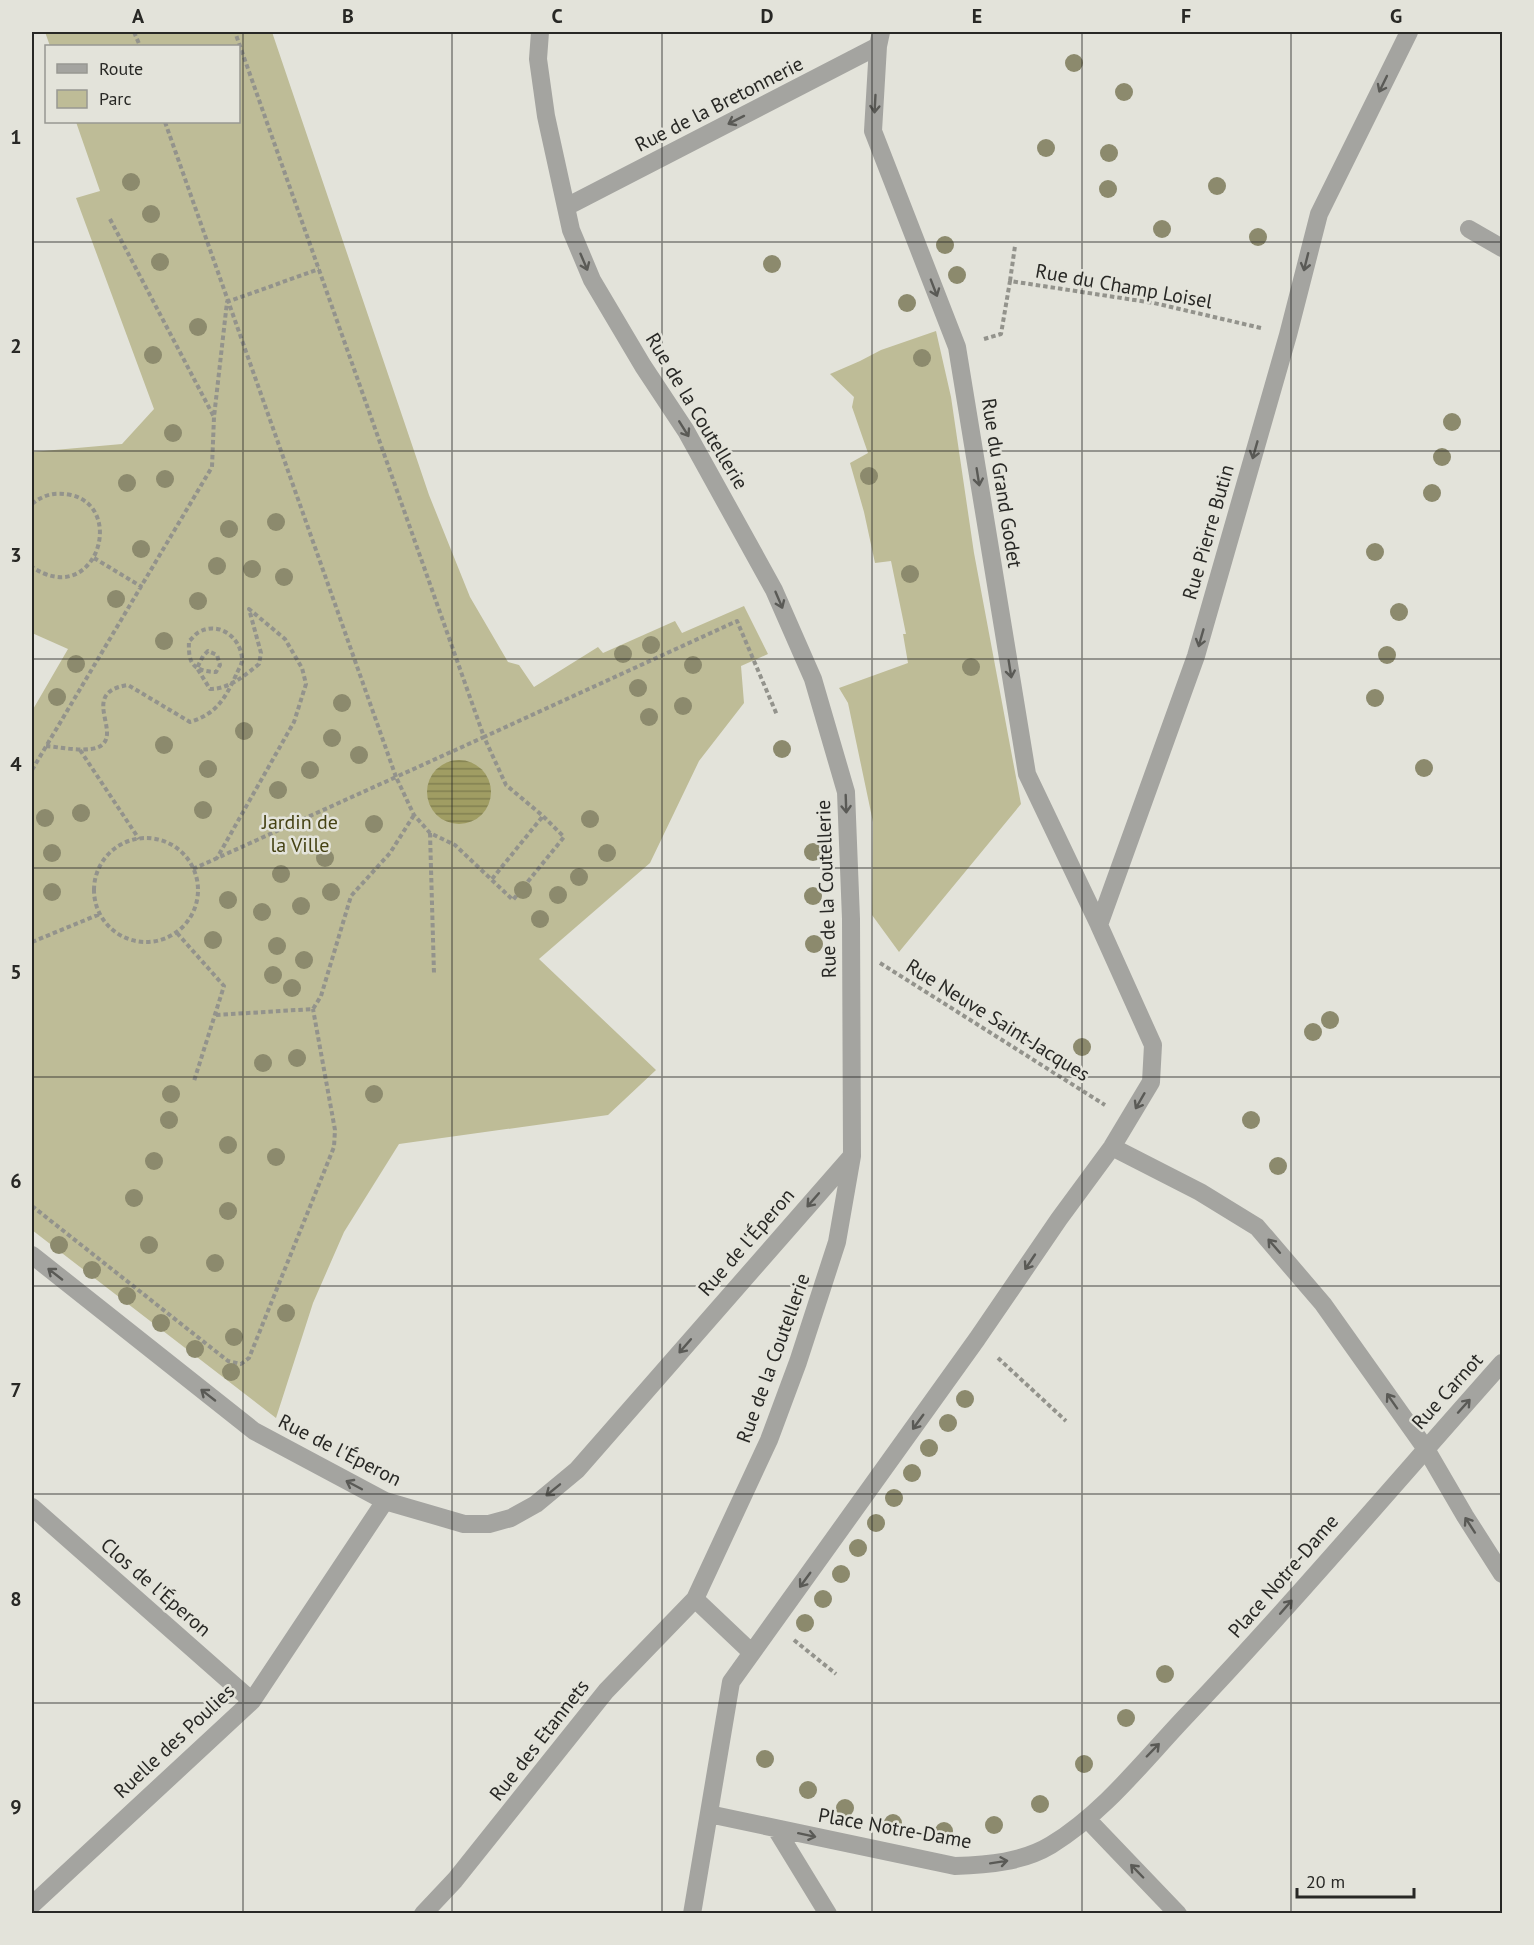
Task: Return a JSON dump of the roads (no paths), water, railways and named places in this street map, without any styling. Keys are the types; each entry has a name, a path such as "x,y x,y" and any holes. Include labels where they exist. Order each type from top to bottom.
{"street":[{"name":"Rue de la Coutellerie","path":"540,32 538,59 546,116 571,230 592,280 643,366 686,431 774,590 813,679 846,792 852,945 852,1156 837,1242 770,1440 695,1599"},
{"name":"Rue Pierre Butin","path":"1099,925 1196,656 1288,335 1319,213 1409,32"},
{"name":"Rue de la Bretonnerie","path":"566,207 880,39"},
{"name":"Rue du Grand Godet","path":"880,39 873,131 957,347 1027,774 1099,925"},
{"path":"1469,229 1503,248"},
{"path":"692,1914 731,1682 1112,1147 1151,1082 1153,1045 1099,925"},
{"path":"1112,1147 1200,1192 1257,1227 1323,1304 1426,1449 1465,1516 1503,1574"},
{"name":"Rue de l'Éperon","path":"32,1256 254,1431 385,1501 464,1524 489,1524 511,1518 536,1504 577,1470 852,1156"},
{"name":"Rue Carnot","path":"1426,1449 1503,1363"},
{"name":"Place Notre-Dame","path":"709,1814 955,1866 982,1865 1032,1855 1088,1820 1237,1663 1426,1449"},
{"name":"Ruelle des Poulies","path":"32,1905 252,1701 385,1501"},
{"name":"Clos de l'Éperon","path":"32,1507 252,1701"},
{"path":"695,1599 752,1653"},
{"name":"Rue des Etannets","path":"423,1914 455,1880 606,1691 695,1599"},
{"path":"1088,1820 1178,1914"},
{"path":"776,1828 828,1914"}],"park label":[{"name":"Jardin de la Ville","path":"300,834"}]}
